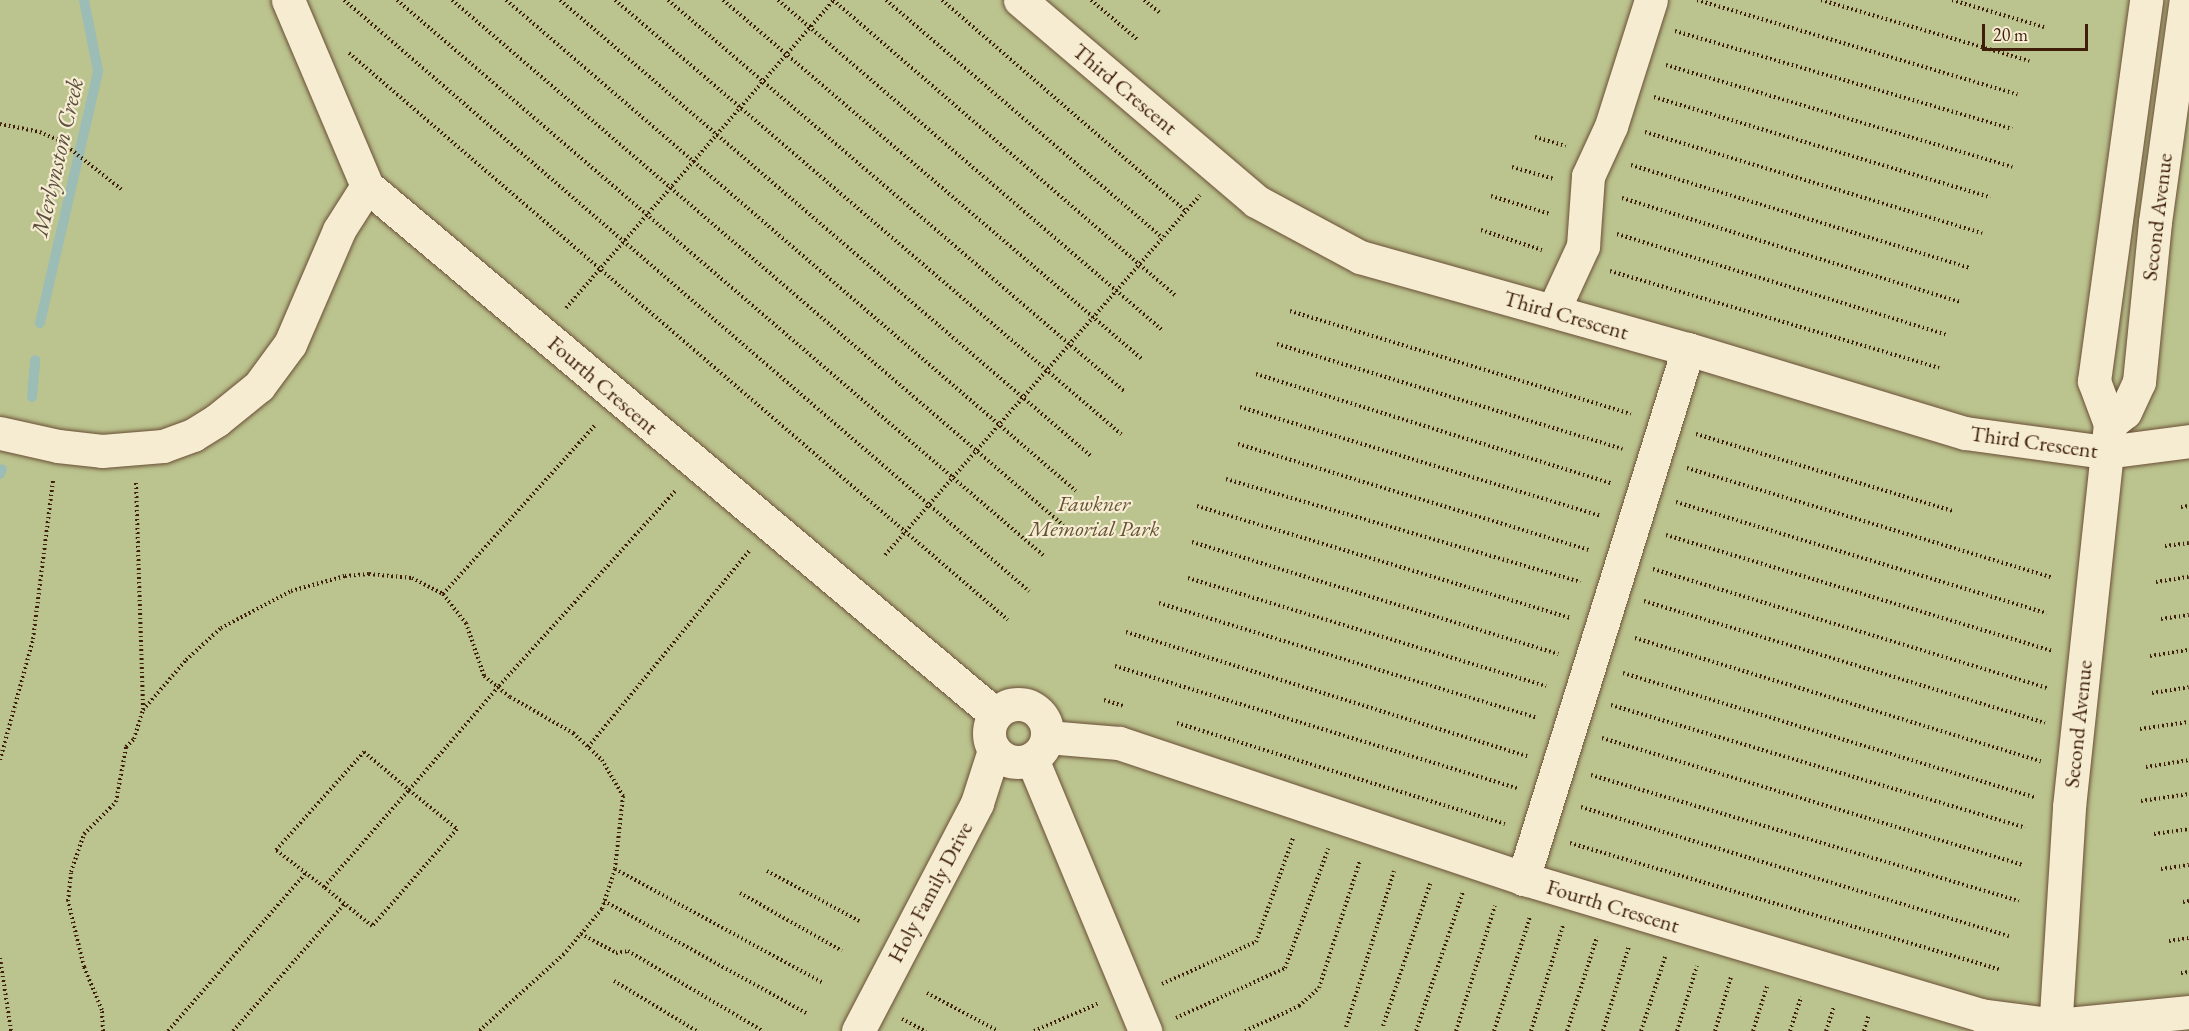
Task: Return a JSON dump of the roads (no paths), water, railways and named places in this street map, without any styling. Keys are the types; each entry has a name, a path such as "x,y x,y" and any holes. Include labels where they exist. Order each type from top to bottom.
{"lane":[{"name":"Fourth Crescent","path":"288,0 367,186 544,333 697,466 995,714"},
{"name":"Third Crescent","path":"1020,0 1256,201 1360,257 1688,350 1965,434 2189,441"},
{"name":"Second Avenue","path":"2056,1028 2069,807 2108,438 2094,381 2146,0"},
{"name":"Second Avenue","path":"2108,438 2125,412 2139,382 2154,222 2186,0"},
{"path":"1553,311 1578,262 1588,176 1612,122 1647,11"},
{"path":"0,433 58,446 102,451 163,446 193,435 242,404 259,386 290,344 339,230 367,186"},
{"path":"1523,879 1688,350"},
{"path":"1039,748 1007,760 994,750 988,733 995,714 1009,704 1028,705 1042,715 1039,748 1118,999 1157,1027"},
{"name":"Fourth Crescent","path":"1039,748 1119,743 1523,879 1980,1015 2056,1028 2189,1012"},
{"name":"Holy Family Drive","path":"858,1031 977,803 994,750"}],"waterway":[{"name":"Merlynston Creek","path":"40,323 98,71 84,0"},
{"name":"Merlynston Creek","path":"32,397 35,360"},
{"name":"Merlynston Creek","path":"0,474 2,469"}],"park label":[{"name":"Fawkner Memorial Park","path":"1094,516"}]}
